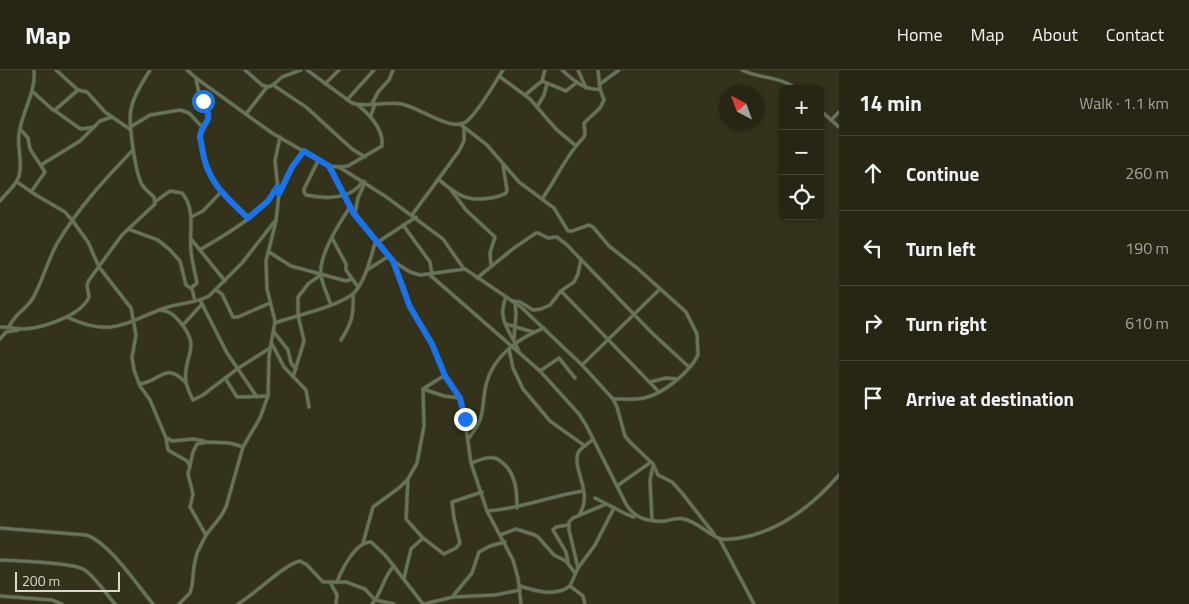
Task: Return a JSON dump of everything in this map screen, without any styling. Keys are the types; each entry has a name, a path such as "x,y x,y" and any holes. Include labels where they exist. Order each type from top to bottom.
{"street":[{"path":"0,201 17,182 20,168 18,139 33,92 34,70"},
{"path":"56,70 78,90 87,92 112,117 132,128"},
{"path":"150,70 137,92 130,115 133,149 142,184 156,201"},
{"path":"187,70 280,137 329,166 339,168 364,182 414,216 446,242 465,270 513,302 544,328 613,399 626,436 636,449 652,464 658,475 672,482 682,493 714,534"},
{"path":"245,70 262,85 268,87"},
{"path":"246,114 268,87 282,77 300,70"},
{"path":"307,70 347,100 358,104 395,103 445,122 460,124 468,120 502,70"},
{"path":"325,84 339,70"},
{"path":"347,100 374,70"},
{"path":"371,115 378,92 389,80 392,70"},
{"path":"525,95 542,81 545,70"},
{"path":"562,70 587,88 600,89"},
{"path":"578,70 587,88"},
{"path":"542,199 575,145 585,134 583,126 585,121 604,100 600,89 598,70"},
{"path":"600,84 619,70"},
{"path":"742,70 790,85"},
{"path":"499,76 525,95 538,107 556,129 575,145"},
{"path":"196,78 199,93 209,115 200,136 205,164 221,192 248,218"},
{"path":"542,81 566,91 577,82"},
{"path":"538,107 547,84"},
{"path":"273,85 306,107 352,149 365,157"},
{"path":"53,110 60,107 78,90"},
{"path":"33,92 53,110 79,128 87,129 94,127"},
{"path":"339,168 348,166 380,149 383,144 371,115 358,104"},
{"path":"132,128 150,115 180,110 188,113 204,128"},
{"path":"831,120 839,112"},
{"path":"824,114 839,127"},
{"path":"41,164 80,141 100,121 112,117"},
{"path":"460,124 488,145 519,182 558,213 568,231 572,232 589,225 592,227 609,246 637,268 686,312 695,328 698,356 668,388 643,398 613,399"},
{"path":"20,128 28,138 30,149 45,170 45,174 31,192"},
{"path":"275,323 331,305 353,293 358,288 377,241 414,216 459,151 464,141 464,128"},
{"path":"279,194 275,161 280,137"},
{"path":"9,328 14,316 32,299 58,243 72,220 98,185 133,149"},
{"path":"179,604 190,593 197,553 206,535 226,507 243,447 260,418 268,396 269,356 275,323 267,289 265,270 276,221 279,194 292,167 304,151"},
{"path":"319,159 304,189 305,194 326,198 343,195 356,189 364,182"},
{"path":"438,179 449,188 473,200 503,195 507,190 502,162"},
{"path":"329,166 354,214 393,261 410,307 432,344 445,376 460,398 471,463 487,511 514,560 520,588 521,604"},
{"path":"17,182 58,207 72,220 88,242 99,267 131,308 136,335 132,356 139,384 150,400 166,438 168,450 187,461 190,466"},
{"path":"354,214 364,182"},
{"path":"200,250 248,218 268,201 277,187"},
{"path":"449,188 466,210 494,237 490,252 492,266"},
{"path":"0,339 6,332 46,325 67,317 88,301 87,283 116,242 151,209 156,201 168,192 179,192 186,200 191,217 191,254 196,283 191,288"},
{"path":"191,217 209,206 221,192"},
{"path":"331,305 321,274 324,258 332,237 350,206"},
{"path":"182,325 201,302 225,281 276,221"},
{"path":"403,225 430,262 431,274 510,347 519,352 540,371 579,414 630,511 637,517"},
{"path":"128,229 162,242 180,262 186,285 191,288 195,302"},
{"path":"477,278 514,248 538,232 545,238 560,238 689,367"},
{"path":"332,237 345,262 346,270 358,288"},
{"path":"191,238 225,281"},
{"path":"269,252 292,266 346,280 352,279"},
{"path":"366,270 389,256"},
{"path":"513,302 520,302 536,310 550,305 561,291 577,278 580,259"},
{"path":"393,261 414,274 465,270"},
{"path":"293,377 304,341 297,301 300,293 321,274"},
{"path":"582,365 660,289"},
{"path":"216,290 222,294 230,315 235,318 270,303"},
{"path":"561,291 659,392"},
{"path":"341,340 350,327 353,293"},
{"path":"506,297 501,311 505,324 519,352"},
{"path":"67,317 81,324 96,328 113,328 133,322 173,305 201,302"},
{"path":"201,302 220,342 257,397"},
{"path":"467,440 482,418 487,379 492,369 514,341 513,302"},
{"path":"160,310 169,312 182,325 190,337 191,343 186,383"},
{"path":"505,324 533,332"},
{"path":"0,327 22,329"},
{"path":"514,341 544,328"},
{"path":"274,332 288,350 291,363 296,369"},
{"path":"139,384 144,384 167,373 176,374 186,383 194,400 271,346"},
{"path":"271,346 280,361 306,390 309,406"},
{"path":"510,347 512,368 523,389 550,421 586,446"},
{"path":"540,371 559,358 575,378"},
{"path":"423,389 445,376"},
{"path":"225,378 237,397 268,396"},
{"path":"650,382 666,378 677,379"},
{"path":"423,389 444,396 460,398"},
{"path":"337,582 347,562 363,543 374,506 408,479 417,463 425,416 423,389"},
{"path":"166,438 172,441 194,439 207,442 230,443 243,447"},
{"path":"578,516 584,505 577,456 578,452 592,440"},
{"path":"206,535 190,506 193,494 188,474 194,448 200,443 207,442"},
{"path":"471,463 493,457 497,458 508,468 516,485 517,508"},
{"path":"618,486 652,464"},
{"path":"652,464 650,480 652,520"},
{"path":"719,538 728,540 753,535 786,520 820,496 839,475"},
{"path":"408,479 406,519 423,538 444,554 456,548 460,543 452,502 482,492"},
{"path":"487,511 517,508 565,494 583,491"},
{"path":"596,498 626,514 644,520 684,519 714,534 719,538 754,604"},
{"path":"578,568 568,525 570,519 606,504"},
{"path":"363,543 371,542 377,545 423,604 453,597 482,596 520,588 549,592 560,591 570,586 578,568 595,545 614,508"},
{"path":"568,525 556,527 553,530 576,574"},
{"path":"0,528 92,537 114,556 154,604"},
{"path":"500,535 516,529 529,532 538,537 554,555 569,563"},
{"path":"404,579 411,549 423,538"},
{"path":"453,597 472,573 479,552 504,542"},
{"path":"0,560 80,568 88,574 115,604"},
{"path":"238,604 287,567 296,562 302,562 320,580 346,582 361,587 376,600 394,604"},
{"path":"372,604 376,600 386,575 394,566"},
{"path":"330,582 337,594 336,604"},
{"path":"570,586 583,596 586,604"},
{"path":"0,596 52,600 62,604"}],"route":[{"path":"203,101 209,115 209,119 200,136 206,167 221,192 248,218 268,201 277,187 279,194 292,167 304,151 329,166 354,214 393,261 410,307 436,351 445,376 460,398 465,419"}]}
